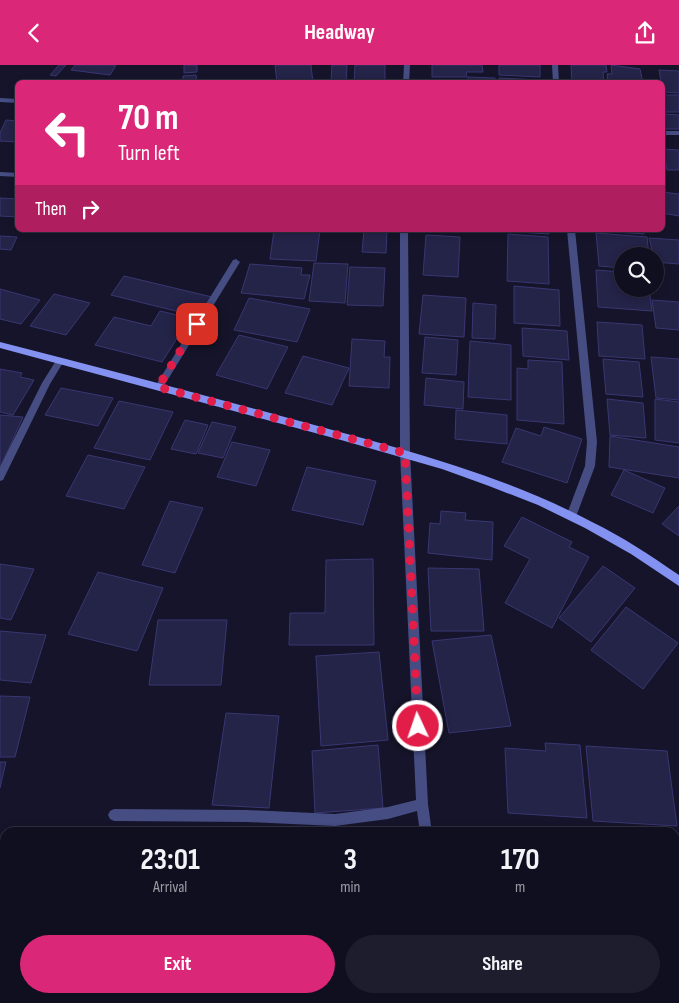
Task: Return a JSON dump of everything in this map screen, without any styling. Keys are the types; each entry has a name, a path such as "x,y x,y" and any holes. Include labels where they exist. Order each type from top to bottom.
{"main road":[{"path":"0,345 405,453 516,491 572,515 643,554 679,581"}],"street":[{"path":"406,80 407,65"},
{"path":"555,65 556,80"},
{"path":"0,100 15,101"},
{"path":"665,133 679,133"},
{"path":"0,174 15,175"},
{"path":"404,232 405,453 422,804 425,827"},
{"path":"571,232 592,442 590,466 572,515"},
{"path":"158,387 236,262"},
{"path":"0,477 46,383 60,361"},
{"path":"114,815 247,816 335,820 388,813 422,804"}],"building":[{"path":"59,65 66,65 56,76 50,75"},
{"path":"75,65 116,65 110,75 71,70"},
{"path":"184,65 197,65 197,72 184,73"},
{"path":"275,65 311,65 313,80 277,80"},
{"path":"332,65 347,65 346,80 331,80"},
{"path":"355,65 385,65 385,80 354,80"},
{"path":"432,65 482,65 483,72 466,72 467,77 432,77"},
{"path":"499,65 540,65 540,77 499,75"},
{"path":"571,65 606,65 607,72 603,72 604,80 572,80"},
{"path":"611,65 640,69 642,80 608,80 607,74 612,74"},
{"path":"659,70 679,71 679,93 665,92 665,80 661,80"},
{"path":"196,75 197,80 183,80 183,76"},
{"path":"468,77 495,78 495,80 468,80"},
{"path":"499,78 540,80 499,80"},
{"path":"665,95 679,95 679,112 665,112"},
{"path":"665,114 679,115 679,129 665,129"},
{"path":"6,120 15,121 15,142 0,141 0,133"},
{"path":"665,149 679,150 679,170 667,170"},
{"path":"665,192 679,194 679,216 665,214"},
{"path":"0,198 15,199 15,217 0,216"},
{"path":"274,232 320,232 316,261 270,259"},
{"path":"364,232 387,232 386,253 362,252"},
{"path":"518,232 549,232 549,234"},
{"path":"614,232 644,232 644,234"},
{"path":"596,233 647,237 648,247 614,247 614,267 599,266"},
{"path":"508,234 548,237 549,284 507,281"},
{"path":"426,235 460,237 458,277 423,275"},
{"path":"0,236 17,237 11,250 0,249"},
{"path":"649,238 679,240 679,264 664,263 664,247 651,247"},
{"path":"314,263 348,264 345,303 309,301"},
{"path":"250,264 302,268 301,275 310,275 304,299 241,293"},
{"path":"350,267 385,268 383,306 347,305"},
{"path":"596,270 614,271 614,297 650,297 652,311 598,307"},
{"path":"124,276 212,297 200,317 111,295"},
{"path":"514,286 559,290 560,326 514,323"},
{"path":"0,289 40,300 21,324 0,319"},
{"path":"54,294 90,303 66,335 30,326"},
{"path":"423,295 466,298 464,337 419,334"},
{"path":"249,298 310,309 297,342 234,330"},
{"path":"652,300 679,302 679,330 656,328"},
{"path":"473,303 496,305 495,339 472,338"},
{"path":"160,311 190,318 162,362 95,345 114,317 151,326"},
{"path":"597,322 642,325 645,359 599,356"},
{"path":"522,328 567,331 569,360 523,356"},
{"path":"239,335 288,347 267,389 216,375"},
{"path":"425,337 458,340 456,375 422,373"},
{"path":"352,339 385,341 384,357 390,357 389,388 349,386"},
{"path":"470,341 511,345 511,400 468,397"},
{"path":"303,356 349,368 332,405 285,393"},
{"path":"651,357 679,359 679,400 656,398"},
{"path":"603,359 639,362 643,397 606,394"},
{"path":"528,360 562,362 564,424 517,420 517,368 528,369"},
{"path":"0,369 22,373 20,377 34,380 13,415 0,412"},
{"path":"426,378 464,382 463,409 424,405"},
{"path":"61,388 113,398 98,426 45,415"},
{"path":"607,399 643,403 646,438 610,435"},
{"path":"655,399 679,402 679,443 655,440"},
{"path":"119,401 173,412 150,460 94,448"},
{"path":"456,410 507,415 507,444 455,439"},
{"path":"0,415 23,417 0,468"},
{"path":"185,420 208,425 196,454 171,449"},
{"path":"212,422 236,427 223,458 198,453"},
{"path":"544,427 582,439 567,483 502,462 516,428 541,436"},
{"path":"610,436 679,447 679,478 609,467"},
{"path":"232,442 270,450 256,486 217,477"},
{"path":"88,455 145,467 124,509 66,496"},
{"path":"307,467 376,481 363,525 292,510"},
{"path":"624,470 665,488 653,513 611,495"},
{"path":"170,501 203,508 175,573 142,565"},
{"path":"679,506 679,536 662,524"},
{"path":"441,511 466,513 465,520 493,522 492,560 428,553 430,523 440,524"},
{"path":"522,517 572,542 569,547 589,557 552,628 505,603 530,559 504,546"},
{"path":"373,559 374,645 289,645 290,613 325,613 326,560"},
{"path":"0,564 34,569 11,620 0,618"},
{"path":"603,566 635,588 591,642 559,618"},
{"path":"428,568 479,569 484,631 431,631"},
{"path":"98,572 163,588 137,651 68,634"},
{"path":"626,607 678,643 643,689 591,650"},
{"path":"158,620 227,620 221,685 149,685"},
{"path":"0,631 46,635 31,683 0,680"},
{"path":"491,635 511,726 449,733 432,641"},
{"path":"379,652 388,740 321,746 316,656"},
{"path":"0,696 30,697 15,757 0,757"},
{"path":"226,713 279,716 269,808 212,805"},
{"path":"545,743 580,745 587,818 508,813 505,748 546,751"},
{"path":"378,745 383,808 315,813 312,751"},
{"path":"586,746 667,751 677,826 593,821"},
{"path":"0,762 6,762 0,788"}],"route":[{"path":"197,324 158,387 405,453 418,726"}]}
